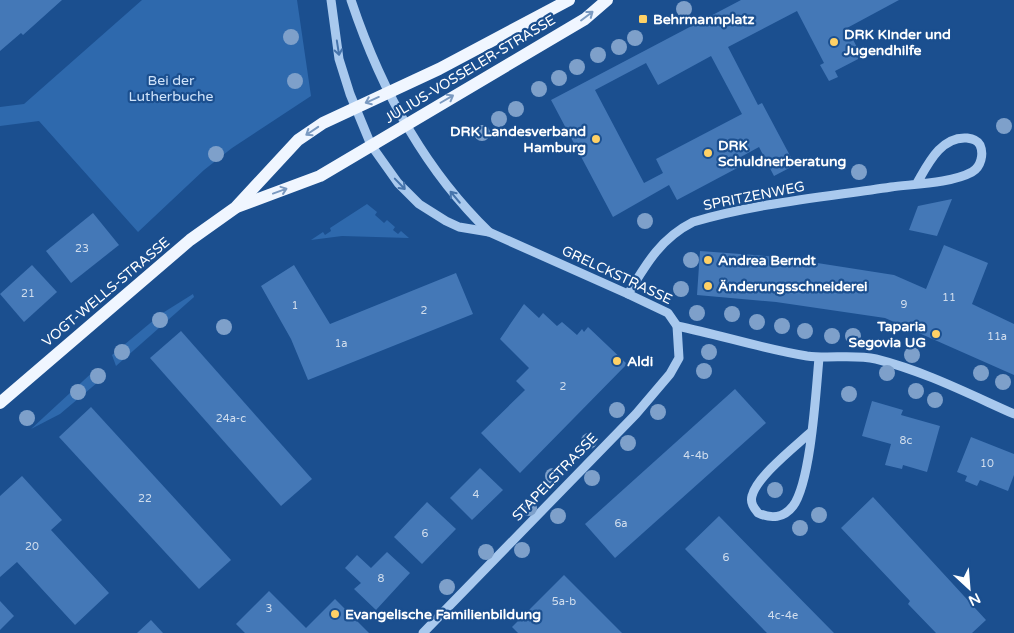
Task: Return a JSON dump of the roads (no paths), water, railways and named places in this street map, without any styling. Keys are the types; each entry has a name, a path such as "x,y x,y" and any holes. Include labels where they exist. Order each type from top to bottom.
{"main road":[{"name":"JULIUS-VOSSELER-STRASSE","path":"355,107 439,69 569,0"},
{"name":"JULIUS-VOSSELER-STRASSE","path":"371,145 585,19 607,0"},
{"name":"VOGT-WELLS-STRASSE","path":"0,403 190,240 235,208 298,140 323,123 355,107"},
{"name":"VOGT-WELLS-STRASSE","path":"235,208 320,176 371,145"}],"street":[{"path":"331,0 339,59 355,107 371,145 398,183 419,204 459,227 489,232"},
{"path":"351,0 360,28 389,92 406,124 446,186 489,232"},
{"name":"SPRITZENWEG","path":"628,294 660,245 669,236 693,222 812,198 946,179 975,170 981,162 982,152 979,144 974,139 965,138 948,143 929,162 917,183"},
{"name":"GRELCKSTRASSE","path":"489,232 663,310 674,319 677,326 724,336 773,351 819,358 873,359 914,370 1014,414"},
{"name":"STAPELSTRASSE","path":"423,633 636,414 670,374 679,358 677,326"},
{"path":"812,431 758,484 751,496 758,513 773,517 781,515 794,505 800,492 812,431 819,358"}],"place":[{"name":"Behrmannplatz","path":"643,19"},
{"name":"DRK KInder und Jugendhilfe","path":"834,42"},
{"name":"DRK Landesverband Hamburg","path":"596,139"},
{"name":"DRK Schuldnerberatung","path":"708,153"},
{"name":"Andrea Berndt","path":"708,260"},
{"name":"Änderungsschneiderei","path":"708,286"},
{"name":"Taparia Segovia UG","path":"936,334"},
{"name":"Aldi","path":"617,361"},
{"name":"Evangelische Familienbildung","path":"335,614"}],"park label":[{"name":"Bei der Lutherbuche","path":"171,88"}]}
